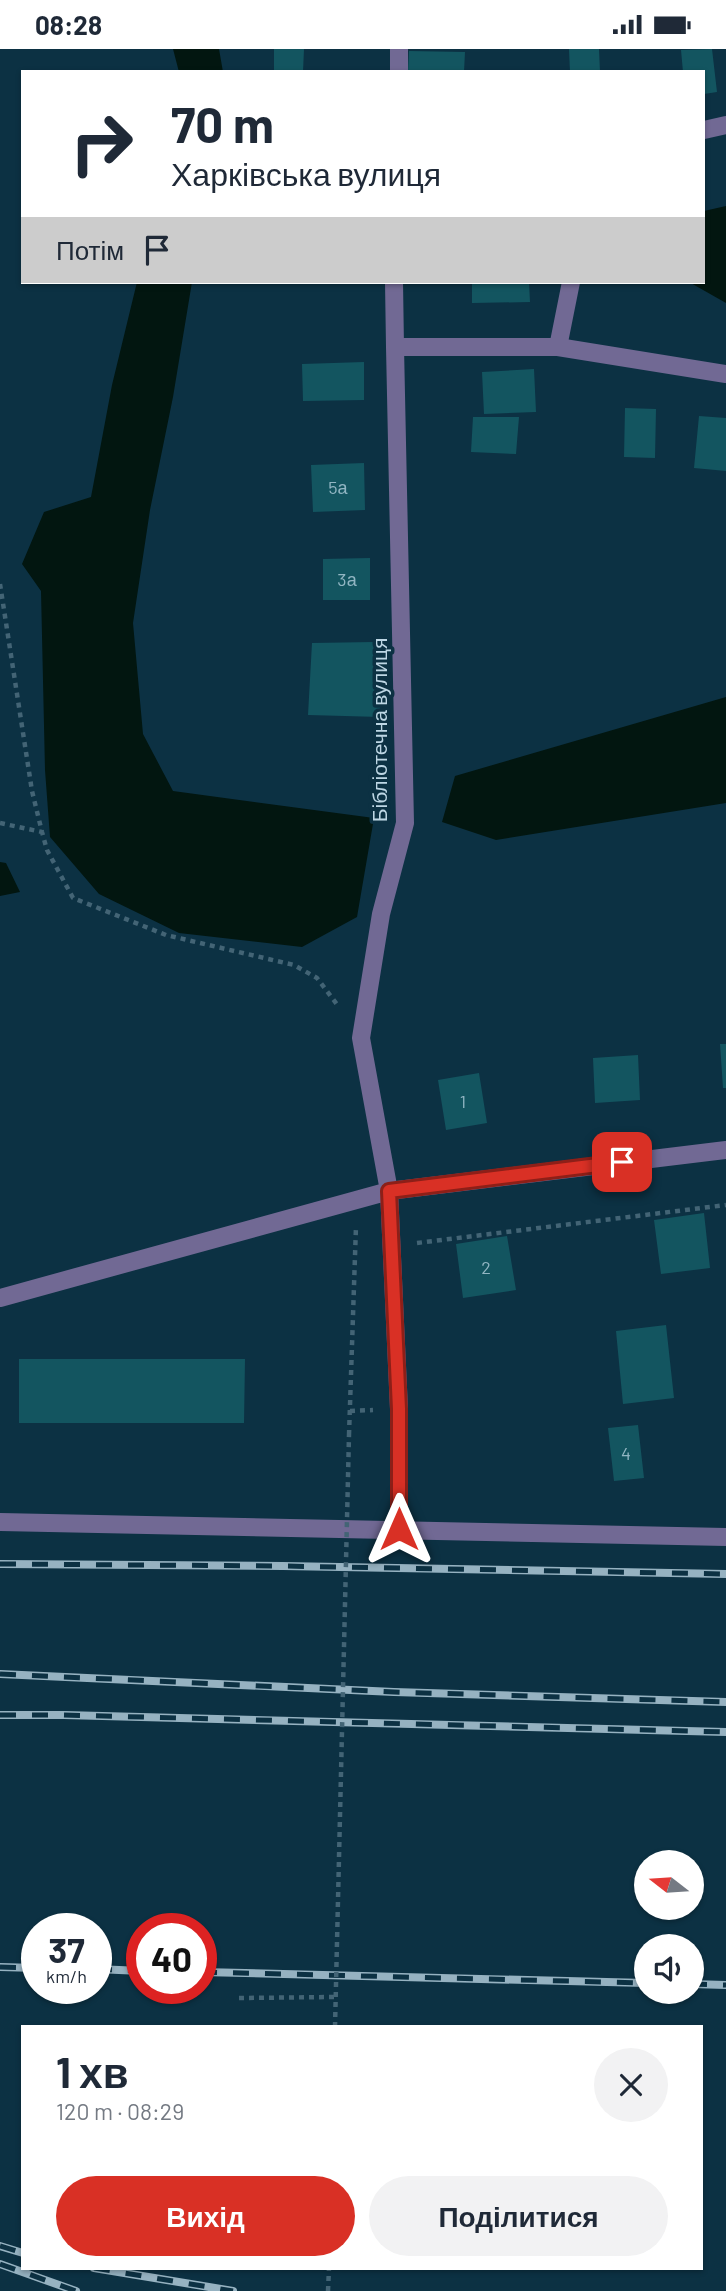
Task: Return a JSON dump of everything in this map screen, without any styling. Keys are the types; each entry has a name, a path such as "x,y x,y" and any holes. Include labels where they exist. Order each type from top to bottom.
{"street":[{"path":"399,70 400,49"},
{"path":"705,130 726,125"},
{"name":"Бібліотечна вулиця","path":"394,284 405,823 381,914 361,1038 389,1191 399,1409 399,1529"},
{"path":"558,347 571,284"},
{"path":"395,347 558,347 726,374"},
{"path":"0,1298 389,1191 726,1150"},
{"path":"0,1522 726,1537"}],"path":[{"path":"0,584 32,791 47,851 73,898 166,935 295,965 317,978 361,1038"},
{"path":"0,823 42,832"},
{"path":"335,2025 357,1199"},
{"path":"391,1246 726,1205"},
{"path":"239,1998 335,1997"},
{"path":"328,2270 328,2291"}],"shaded area":[{"path":"173,49 219,49 223,70 178,70"},
{"path":"726,206 726,303 693,284 705,284 705,211"},
{"path":"137,284 192,284 173,397 150,510 133,623 143,734 173,791 374,818 357,917 302,947 179,933 99,894 50,837 45,770 41,591 22,564 44,512 91,497 112,385"},
{"path":"726,697 726,803 496,840 442,822 455,776"},
{"path":"0,862 6,863 20,892 0,896"}],"building":[{"path":"274,49 304,49 303,70 274,70"},
{"path":"569,49 599,49 600,70 570,70"},
{"path":"712,49 717,92 705,94 705,70 683,70 681,50"},
{"path":"409,51 465,52 464,70 408,70"},
{"path":"472,284 529,284 530,302 472,303"},
{"path":"364,362 364,400 303,401 302,364"},
{"path":"534,369 536,412 484,414 482,372"},
{"path":"625,408 656,409 655,458 624,457"},
{"path":"699,416 726,418 726,471 694,468"},
{"path":"473,417 519,417 516,454 471,452"},
{"path":"364,463 365,510 313,512 311,465"},
{"path":"370,558 370,600 323,600 323,559"},
{"path":"374,642 381,717 308,715 312,643"},
{"path":"720,1044 726,1044 726,1088 723,1088"},
{"path":"638,1055 640,1100 595,1103 593,1058"},
{"path":"479,1073 487,1123 446,1130 438,1080"},
{"path":"704,1213 710,1268 661,1274 654,1220"},
{"path":"507,1236 516,1290 463,1298 456,1244"},
{"path":"666,1325 674,1398 623,1404 616,1331"},
{"path":"19,1359 245,1359 244,1423 19,1423"},
{"path":"638,1425 644,1478 614,1481 608,1428"}],"railway":[{"path":"0,1564 726,1574"},
{"path":"0,1674 394,1692 726,1702"},
{"path":"0,1715 726,1732"},
{"path":"0,1967 21,1968"},
{"path":"112,1970 126,1970"},
{"path":"217,1972 634,1983"},
{"path":"704,1984 726,1985"},
{"path":"0,2246 21,2252"},
{"path":"0,2264 76,2291"},
{"path":"106,2270 233,2291"}],"route":[{"path":"399,1529 399,1409 389,1191 622,1162"}]}
